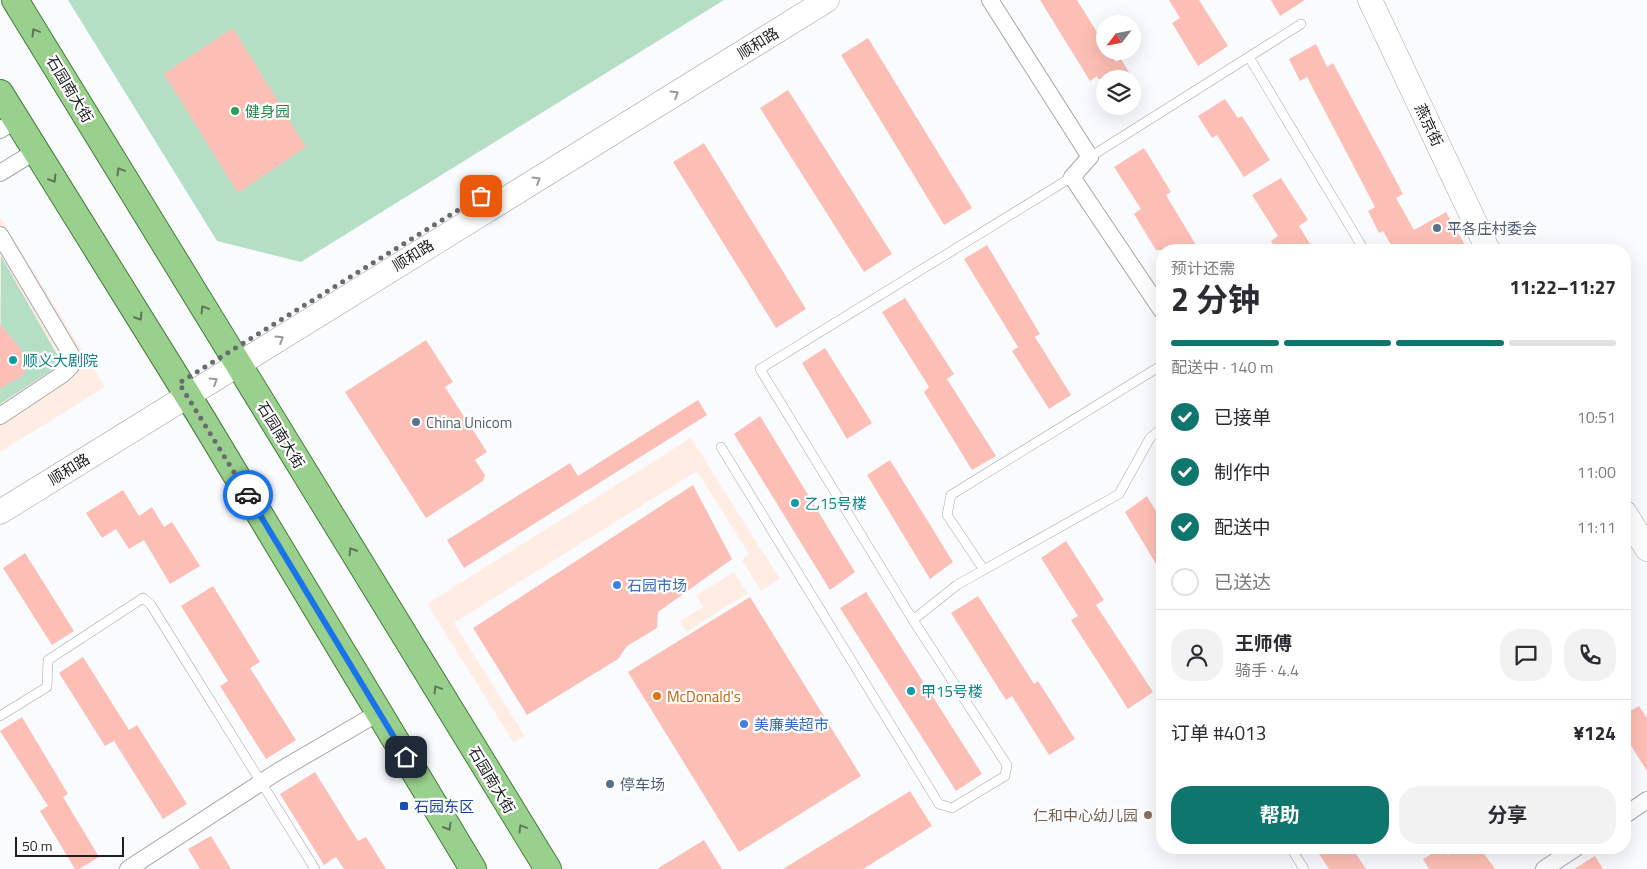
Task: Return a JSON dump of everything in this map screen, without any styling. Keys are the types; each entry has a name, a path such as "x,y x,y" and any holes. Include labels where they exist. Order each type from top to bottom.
{"main road":[{"name":"石园南大街","path":"15,0 548,869"},
{"name":"顺和路","path":"0,512 184,389 797,0"},
{"name":"顺和路","path":"234,358 418,252 827,0"},
{"name":"燕京街","path":"1370,0 1485,244"},
{"path":"0,93 8,125 36,151 184,389 378,713 425,787 472,869"},
{"name":"顺和路","path":"0,494 184,389"},
{"path":"1631,523 1647,549"}],"street":[{"path":"990,0 1090,157 1072,177 1156,302"},
{"path":"0,173 36,151"},
{"path":"0,234 72,356 70,366 63,374 0,416"},
{"path":"128,869 260,783 378,713"},
{"path":"1631,811 1647,800"},
{"path":"1544,869 1567,854"}],"lane":[{"path":"1090,157 1301,24"},
{"path":"1249,57 1360,244"},
{"path":"722,447 939,804 952,808 1005,776 1006,765 913,620 760,369 1072,177"},
{"path":"984,570 947,515 950,495 1156,369"},
{"path":"913,620 958,585 1119,494 1150,438 1156,433"},
{"path":"0,716 47,687 48,660 143,598 151,605 315,869"},
{"path":"1295,854 1304,869"}],"shaded area":[{"path":"0,217 105,387 0,452"},
{"path":"691,438 780,579 761,591 742,560 749,554 697,471 454,623 525,736 514,743 427,604"},
{"path":"734,572 748,593 686,632 680,621 703,607 696,596"}],"green space":[{"path":"68,0 724,0 301,262 217,241"},
{"path":"1,256 59,358 55,368 0,404"}],"building":[{"path":"1040,0 1077,0 1096,31 1096,60 1115,60 1116,62 1122,60 1128,70 1096,70 1096,77 1090,81"},
{"path":"1169,0 1199,0 1228,46 1198,66 1172,23 1180,18"},
{"path":"1271,0 1305,0 1280,16"},
{"name":"健身园","path":"233,28 306,147 238,193 164,74"},
{"path":"868,38 972,208 944,225 841,55"},
{"path":"1316,44 1327,67 1333,63 1403,194 1396,198 1414,230 1446,212 1465,244 1391,244 1383,231 1379,233 1368,211 1375,207 1307,77 1300,81 1289,59"},
{"path":"788,90 892,254 864,272 760,108"},
{"path":"1225,99 1238,118 1242,116 1270,160 1244,177 1217,135 1212,138 1198,116"},
{"path":"704,143 806,309 776,328 673,162"},
{"path":"1144,148 1171,192 1166,195 1195,244 1156,244 1156,250 1134,214 1141,209 1114,167"},
{"path":"1281,178 1308,220 1299,226 1310,244 1273,244 1271,241 1278,236 1252,195"},
{"path":"987,245 1040,334 1035,337 1071,395 1049,409 1012,351 1018,347 964,259"},
{"path":"905,298 954,374 947,379 996,456 972,470 924,392 929,387 882,312"},
{"name":"顺义大剧院","path":"0,324 25,354 28,365 23,375 0,389"},
{"name":"China Unicom","path":"426,340 453,382 445,387 487,452 475,460 485,475 483,481 426,518 345,392"},
{"path":"825,348 872,423 847,439 802,363"},
{"path":"698,400 707,415 464,568 447,540 570,463 578,476"},
{"name":"乙15号楼","path":"760,416 855,572 830,590 734,434"},
{"path":"890,460 953,562 930,579 867,475"},
{"name":"石园市场","path":"693,485 732,559 658,612 657,628 627,646 618,659 527,715 473,628"},
{"path":"123,490 139,516 152,507 164,527 172,522 200,566 170,584 144,540 129,549 116,529 102,538 86,513"},
{"path":"1147,496 1156,511 1156,564 1125,512"},
{"path":"1066,541 1104,600 1096,605 1153,692 1128,709 1071,620 1078,616 1041,558"},
{"path":"25,553 74,631 52,645 3,568"},
{"path":"213,586 260,662 250,668 296,740 266,759 220,686 228,681 181,606"},
{"name":"甲15号楼","path":"866,592 982,774 956,791 840,608"},
{"path":"978,596 1034,684 1038,681 1075,739 1049,755 1012,696 1006,700 951,613"},
{"name":"美廉美超市","path":"750,597 861,776 739,852 628,672"},
{"path":"83,657 129,730 137,725 187,804 163,819 114,741 105,746 59,673"},
{"path":"1639,706 1647,718 1647,771 1631,746 1631,711"},
{"path":"22,717 68,794 63,797 99,857 79,869 75,869 40,811 48,806 0,731"},
{"path":"315,772 358,841 366,837 386,869 344,869 336,857 324,865 280,794"},
{"path":"910,791 932,826 863,869 783,869"},
{"path":"211,836 231,869 200,869 188,849"},
{"path":"704,840 722,869 657,869"},
{"path":"1319,854 1356,854 1366,869 1329,869"},
{"path":"1431,854 1484,854 1495,869 1429,869 1423,859"},
{"path":"1595,856 1603,869 1574,869"}],"way so far":[{"path":"248,495 189,396 179,383 481,196"}],"place":[{"name":"健身园","path":"235,111"},
{"name":"平各庄村委会","path":"1437,228"},
{"name":"顺义大剧院","path":"13,360"},
{"name":"China Unicom","path":"416,422"},
{"name":"乙15号楼","path":"795,503"},
{"name":"石园市场","path":"617,585"},
{"name":"甲15号楼","path":"911,691"},
{"name":"McDonald's","path":"657,696"},
{"name":"美廉美超市","path":"744,724"},
{"name":"停车场","path":"610,784"},
{"name":"石园东区","path":"404,806"},
{"name":"仁和中心幼儿园","path":"1148,815"}],"route":[{"path":"248,495 406,757"}]}
